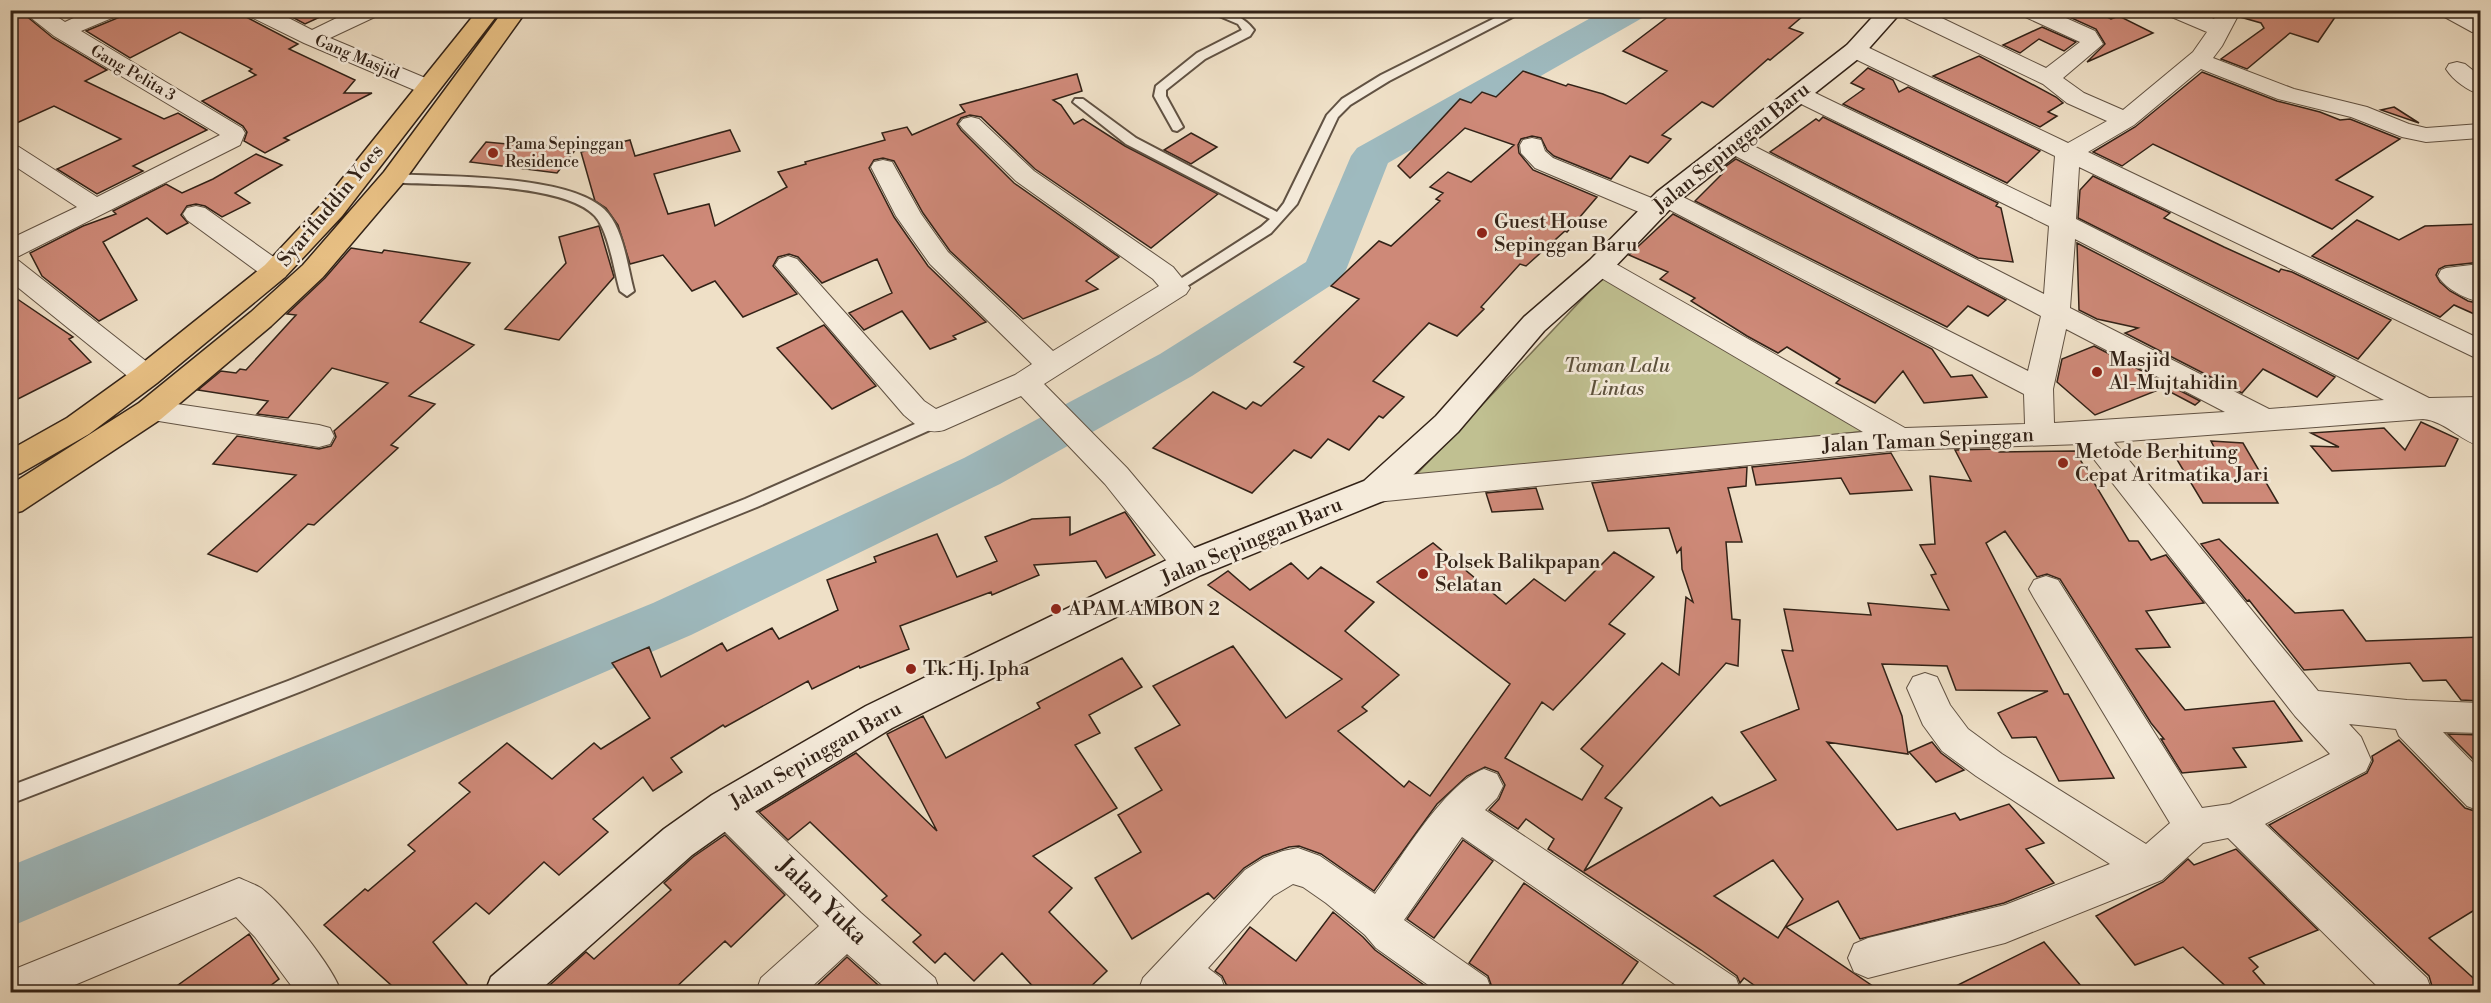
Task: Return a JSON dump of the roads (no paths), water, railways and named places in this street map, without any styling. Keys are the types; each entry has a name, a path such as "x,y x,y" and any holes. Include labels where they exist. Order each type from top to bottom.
{"highway":[{"name":"Syarifuddin Yoes","path":"10,465 78,426 146,376 275,271 332,210 490,10"},
{"path":"10,502 150,411 261,319 313,271 393,178 516,10"}],"street":[{"name":"Gang Pelita 3","path":"30,10 62,32 231,130 232,136 225,143 95,207"},
{"path":"62,32 111,10"},
{"name":"Gang Masjid","path":"255,10 312,38 427,87"},
{"path":"312,38 371,10"},
{"name":"Jalan Sepinggan Baru","path":"506,993 678,843 726,808 879,717 1189,566 1376,490 1448,424 1534,324 1600,266 1660,203 1855,50 1893,10"},
{"path":"1907,10 2052,79 2056,85 2085,102 2126,120"},
{"path":"2029,10 2081,34 2092,44 2054,73 2052,79"},
{"path":"2068,153 2126,120 2198,60 2211,46 2225,20 2175,10"},
{"path":"2449,10 2481,27"},
{"path":"1855,50 2481,350"},
{"path":"2198,60 2286,94 2359,112 2402,130 2426,135 2481,131"},
{"path":"2457,69 2481,87"},
{"path":"1798,94 2064,223 2481,435"},
{"path":"788,265 914,408 933,422 1030,387 1052,366 1176,288 1163,273 1025,176 971,124"},
{"path":"1532,145 1533,153 1544,163 1660,203 2038,389"},
{"path":"1733,145 2268,422"},
{"path":"10,152 95,207"},
{"path":"2040,435 2038,389 2056,312 2068,153"},
{"path":"883,166 909,216 939,258 1052,366"},
{"path":"10,250 95,207"},
{"path":"196,214 275,271"},
{"path":"1600,266 1900,439"},
{"path":"10,267 146,376"},
{"path":"2481,273 2451,276 2481,293"},
{"path":"1030,387 1116,476 1189,566"},
{"name":"Jalan Taman Sepinggan","path":"1376,490 1900,439 2090,433 2481,407"},
{"path":"150,411 319,436"},
{"path":"1868,958 2005,924 2148,867 2193,827 2235,820 2353,760 2348,748 2308,705 2090,433"},
{"path":"2046,589 2193,827"},
{"path":"1925,688 1936,714 1955,740 1989,765 2148,867"},
{"path":"2308,705 2407,715 2481,718"},
{"path":"2407,715 2412,724 2481,794"},
{"path":"1379,922 1471,799 1721,993"},
{"name":"Jalan Yuka","path":"726,808 847,927 920,993"},
{"path":"2235,820 2412,993"},
{"path":"1181,985 1259,882 1278,871 1296,866 1342,893 1379,922 1390,934 1472,993"},
{"path":"10,992 239,897 245,898 262,917 321,993"},
{"path":"776,993 847,927"}],"lane":[{"path":"1177,127 1160,96 1160,89 1201,56 1246,34 1248,30 1242,22 1210,10"},
{"path":"1176,288 1266,230 1279,218 1290,204 1333,115 1346,102 1385,78 1521,10"},
{"path":"1079,102 1131,141 1279,218"},
{"path":"393,178 530,188 566,194 584,202 600,212 609,229 627,291"},
{"path":"10,795 295,686 740,508 933,422"}],"waterway":[{"path":"10,897 672,619 982,471 1176,365 1324,270 1371,156 1632,10"}],"place":[{"name":"Pama Sepinggan Residence","path":"493,153"},
{"name":"Guest House Sepinggan Baru","path":"1482,233"},
{"name":"Masjid Al-Mujtahidin","path":"2097,372"},
{"name":"Metode Berhitung Cepat Aritmatika Jari","path":"2063,463"},
{"name":"Polsek Balikpapan Selatan","path":"1423,574"},
{"name":"APAM AMBON 2","path":"1056,609"},
{"name":"Tk. Hj. Ipha","path":"911,669"}],"park label":[{"name":"Taman Lalu Lintas","path":"1617,378"}]}
